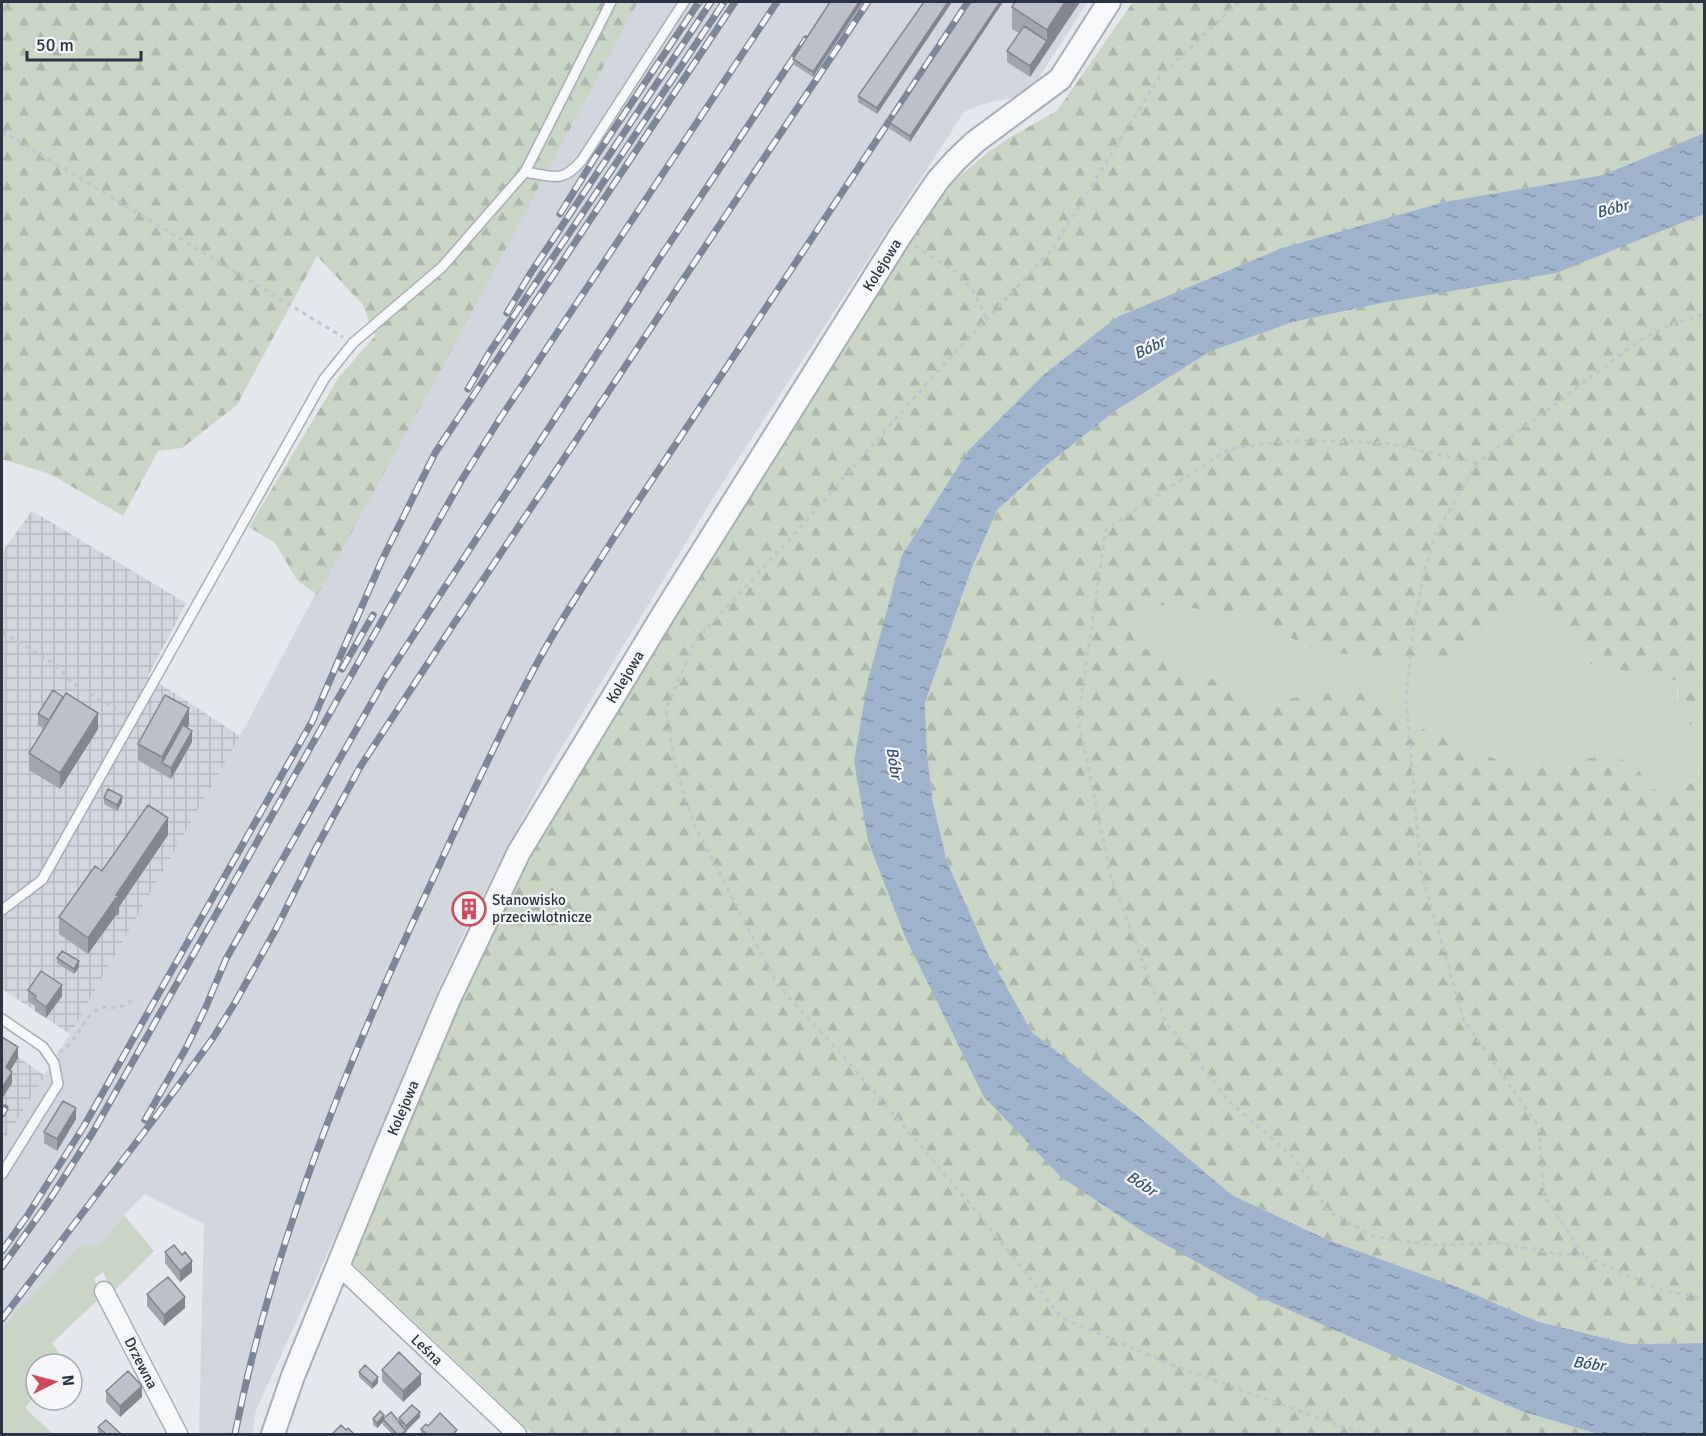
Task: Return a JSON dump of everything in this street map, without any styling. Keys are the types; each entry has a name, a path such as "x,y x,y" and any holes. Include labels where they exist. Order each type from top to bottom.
{"street":[{"name":"Kolejowa","path":"273,1434 293,1376 449,999 519,852 664,612 900,236 938,180 975,142 1060,79 1109,2"},
{"name":"Leśna","path":"338,1265 516,1434"},
{"name":"Drzewna","path":"104,1291 178,1434"}],"lane":[{"path":"2,910 42,880 324,379 353,343 442,267 525,172 611,2"},
{"path":"525,172 564,176 573,171 684,2"},
{"path":"2,1019 43,1047 54,1063 58,1084 2,1174"}],"path":[{"path":"1239,2 1160,76 1051,251 936,373 791,538 696,640 666,709 676,769 695,826 778,986 845,1058 957,1189 1062,1318 1175,1366 1363,1434"},
{"path":"2,131 353,343"},
{"path":"907,241 959,274 974,292 987,320"},
{"path":"1584,1256 1544,1196 1539,1126 1464,1020 1421,872 1406,699 1414,625 1424,572 1436,534 1477,464 1640,339 1670,325 1704,314"},
{"path":"1477,464 1386,443 1293,440 1228,448 1106,529 1078,718 1112,877 1165,1021 1230,1102 1296,1160 1328,1211 1374,1236 1431,1245 1500,1243 1544,1252 1584,1256 1661,1290 1704,1298"},
{"path":"2,632 55,664 72,683 132,720"},
{"path":"48,1054 61,1051 73,1042 95,1011 117,1008 127,1005 132,1000"}],"shaded area":[{"path":"630,2 1088,2 1028,94 983,104 964,112 716,493 545,775 479,902 440,985 334,1239 256,1410 252,1434 199,1434 204,1224 144,1194 124,1215 2,1371 2,1143 70,1034 240,736"},
{"path":"32,511 186,603 148,676 240,736 70,1034 2,989 2,552"},
{"path":"2,1045 45,1076 2,1143"}],"green space":[{"path":"2,2 638,2 317,595 297,580 275,543 249,527 339,377 375,336 363,305 317,256 237,405 182,448 158,451 123,516 50,474 2,459"},
{"path":"1133,2 1704,2 1704,133 1603,175 1444,202 1282,248 1117,317 1043,375 968,451 902,555 906,939 1413,1365 1521,1411 1598,1434 533,1434 352,1263 452,1013 529,853 660,626 930,208 950,185 987,153 1057,111"},
{"path":"1704,214 1704,725 1685,724 1678,712 1678,681 1589,664 1574,645 1555,610 1529,601 1512,606 1481,640 1452,657 1405,660 1316,651 1236,613 1163,605 1145,610 1134,629 1139,646 1264,703 1314,694 1357,691 1368,696 1384,714 1471,747 1521,772 1532,765 1609,756 1634,763 1648,785 1660,793 1684,788 1701,775 1704,776 1704,1343 1629,1344 1539,1322 1460,1288 1328,1240 1232,1195 1137,1115 1032,1032 988,954 947,862 933,803 927,753 925,703 971,570 997,510 1048,464 1115,411 1211,351 1293,322 1387,302 1648,235"},
{"path":"1529,601 1555,610 1574,645 1589,664 1678,681 1677,697 1685,724 1704,725 1704,776 1701,775 1684,788 1660,793 1648,785 1634,763 1564,762 1533,765 1521,772 1471,747 1384,714 1368,696 1357,691 1314,694 1264,703 1138,646 1133,629 1144,610 1163,605 1236,613 1316,651 1405,660 1452,657 1481,640 1512,606"},
{"path":"124,1215 154,1251 113,1292 103,1272 94,1279 102,1296 52,1343 58,1352 24,1352 24,1412 29,1412 53,1434 2,1434 2,1330 14,1314 81,1245 100,1245"}],"water":[{"name":"Bóbr","path":"1704,133 1704,214 1556,273 1387,302 1293,322 1211,351 1115,411 1048,464 997,510 971,570 925,703 927,753 933,803 947,862 988,954 1032,1032 1137,1115 1232,1195 1328,1240 1460,1288 1539,1322 1629,1344 1704,1343 1704,1434 1598,1434 1521,1411 1257,1296 1145,1233 1061,1177 984,1097 906,939 868,841 854,761 868,680 902,555 968,451 1043,375 1117,317 1282,248 1444,202 1603,175"}],"building":[{"path":"830,2 859,2 813,72 793,59"},
{"path":"924,2 948,2 877,108 858,96"},
{"path":"971,2 1000,2 910,136 890,123"},
{"path":"1015,2 1065,2 1047,30 1012,7"},
{"path":"1024,26 1047,41 1030,66 1007,51"},
{"path":"53,690 63,697 49,720 38,714"},
{"path":"66,693 98,713 60,773 29,753"},
{"path":"165,695 189,708 162,757 138,744"},
{"path":"183,725 192,731 171,768 162,763"},
{"path":"108,789 122,796 117,805 104,798"},
{"path":"148,805 168,818 116,895 119,896 117,899 88,938 59,917 95,866 102,871"},
{"path":"62,951 79,961 74,969 57,958"},
{"path":"41,971 62,985 46,1007 28,990"},
{"path":"2,1037 18,1047 6,1067 12,1072 2,1088"},
{"path":"63,1101 76,1108 57,1139 44,1132"},
{"path":"174,1245 182,1255 185,1252 192,1261 180,1271 165,1252"},
{"path":"168,1277 185,1297 164,1315 147,1294"},
{"path":"399,1352 421,1374 403,1391 382,1370"},
{"path":"365,1365 378,1377 372,1384 359,1372"},
{"path":"128,1371 142,1386 120,1406 106,1391"},
{"path":"412,1405 420,1412 406,1426 399,1418"},
{"path":"380,1411 384,1415 377,1423 373,1419"},
{"path":"391,1412 406,1431 397,1434 383,1419"},
{"path":"440,1413 457,1430 453,1434 427,1434 421,1429 426,1424 428,1426"},
{"path":"106,1420 121,1434 106,1434 98,1427"},
{"path":"341,1425 346,1430 348,1428 354,1434 333,1433"}],"railway":[{"path":"560,214 699,2"},
{"path":"507,313 530,274 711,2"},
{"path":"468,389 489,353 724,2"},
{"path":"311,724 382,560 435,453 735,2"},
{"path":"2,1267 47,1204 93,1132 461,481 499,420 777,2"},
{"path":"2,1319 213,1038 276,929 360,767 868,2"},
{"path":"235,1434 270,1291 292,1221 343,1083 401,948 512,711 549,641 613,539 968,2"},
{"path":"145,1120 185,1050 226,959 385,679 659,259 806,39"},
{"path":"342,669 373,615"},
{"path":"2,1251 84,1126 314,718"},
{"path":"2,1114 5,1108"}],"place":[{"name":"Stanowisko przeciwlotnicze","path":"469,909"}]}
